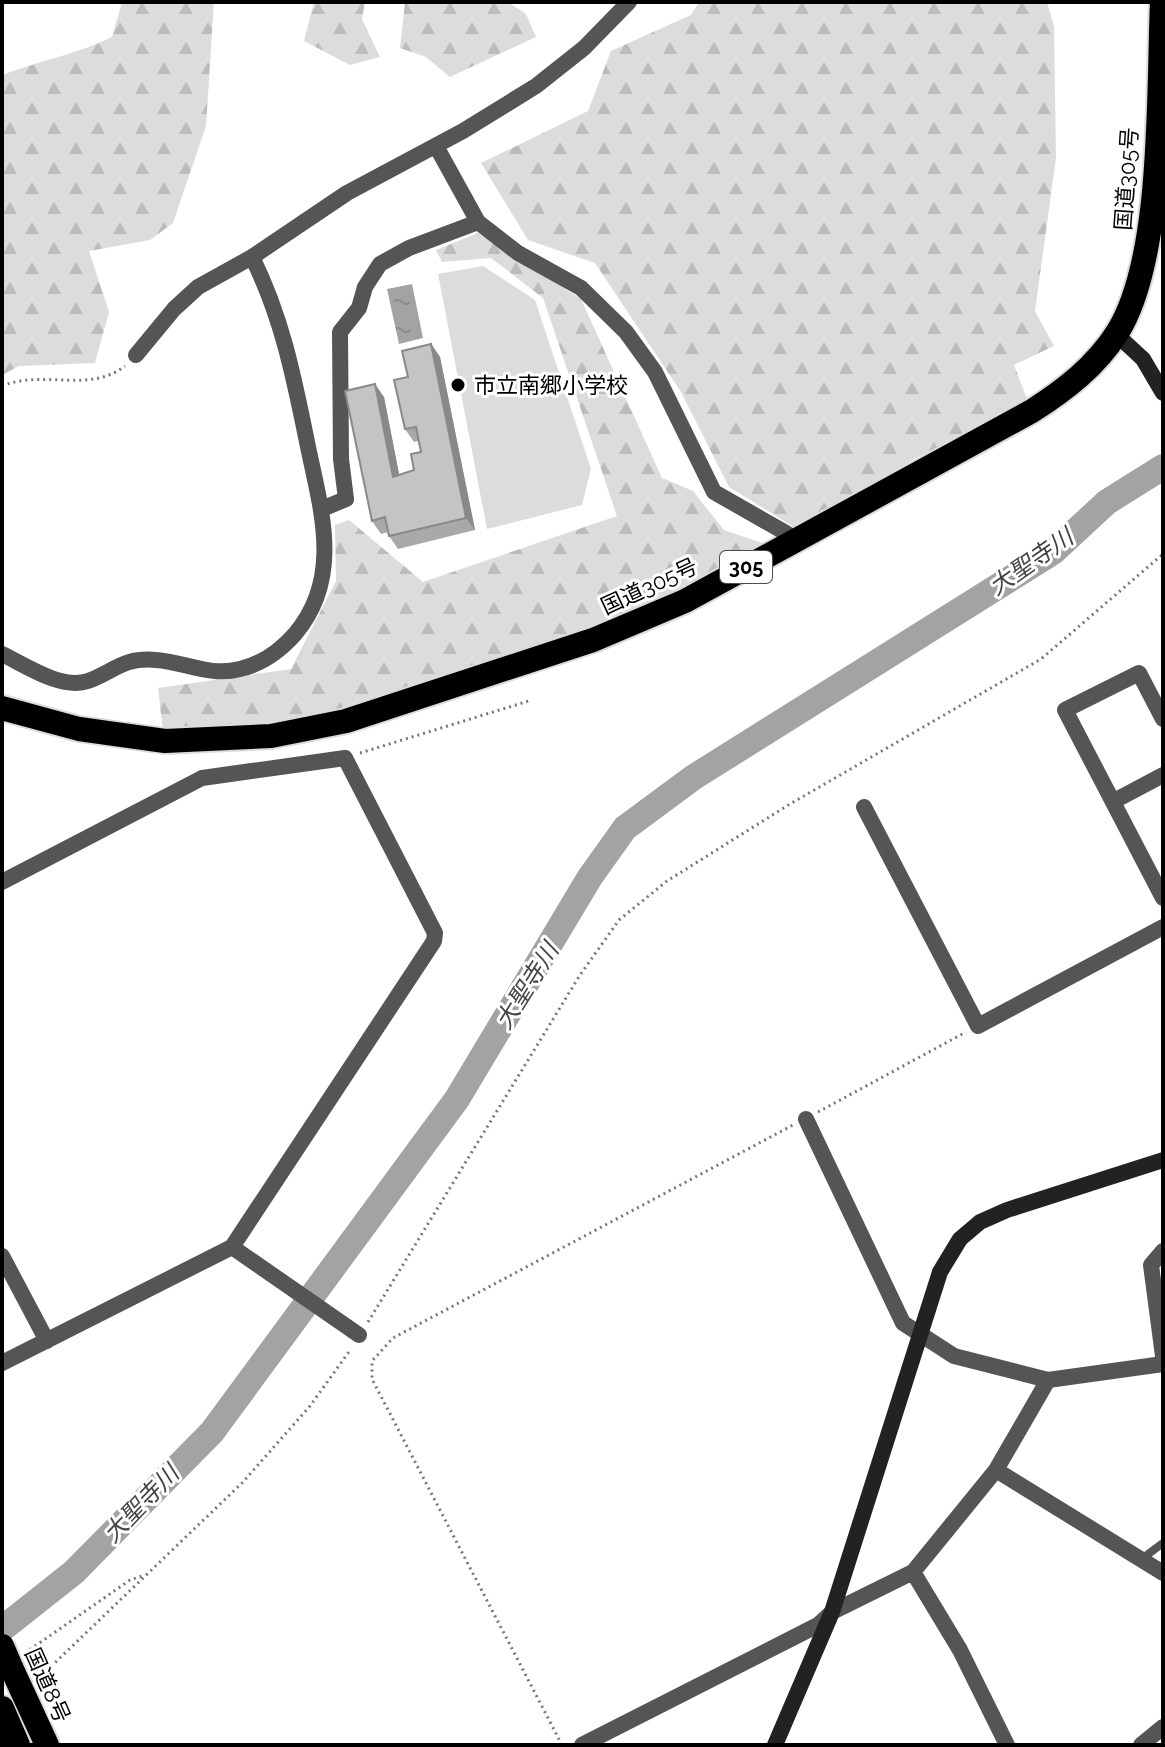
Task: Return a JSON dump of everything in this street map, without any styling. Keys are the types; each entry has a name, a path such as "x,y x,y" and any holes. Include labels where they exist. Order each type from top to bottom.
{"highway":[{"name":"国道305号","path":"2,708 79,729 165,741 237,740 310,730 593,640 685,601 1032,411 1083,374 1116,334 1139,284 1148,237 1162,2"},
{"name":"国道8号","path":"14,1655 23,1693 47,1745"},
{"path":"2,1708 18,1745"}],"street":[{"path":"136,355 174,309 198,287 252,257 347,193 436,146 536,86 584,48 629,2"},
{"path":"436,146 478,222 518,253 581,288 604,307 655,372 714,492 786,533 787,545"},
{"path":"322,509 346,499 341,459 340,332 359,308 365,287 380,264 409,248 478,222"},
{"path":"2,654 50,677 76,682 87,681 113,666 142,660 225,672 256,663 282,649 317,600 326,549 322,509 285,336 252,257"},
{"path":"1116,334 1143,359 1163,393"},
{"path":"1163,719 1139,673 1065,710 1163,898"},
{"path":"2,882 202,778 345,758 435,933 434,941 232,1247 2,1363"},
{"path":"1114,801 1163,775"},
{"path":"864,807 978,1026 1163,927"},
{"path":"806,1119 903,1323 919,1334 954,1356 1048,1380 1163,1364"},
{"path":"775,1745 832,1612 940,1272 960,1239 980,1222 1007,1210 1163,1160"},
{"path":"232,1247 359,1335"},
{"path":"1163,1251 1151,1265 1163,1356"},
{"path":"2,1256 47,1341"},
{"path":"582,1745 818,1625 832,1612 913,1572 996,1470 1048,1380"},
{"path":"996,1470 1163,1573"},
{"path":"913,1572 960,1650 1007,1745"},
{"path":"1141,1745 1163,1727"}],"lane":[{"path":"1143,1558 1163,1543"}],"path":[{"path":"2,386 38,377 105,379 136,355"},
{"path":"23,1693 242,1483 310,1406 359,1335 580,975 619,920 667,881 725,842 1041,659 1163,554"},
{"path":"345,758 532,700"},
{"path":"562,1745 372,1379 372,1361 393,1338 978,1026"},
{"path":"14,1655 130,1580 146,1575"}],"green space":[{"path":"122,2 214,2 206,126 173,223 150,240 89,251 109,312 95,363 19,366 2,375 2,75 112,37"},
{"path":"314,2 365,2 362,19 380,57 350,65 304,41"},
{"path":"405,2 508,2 526,14 536,37 450,77 426,57 400,48"},
{"path":"699,2 1047,2 1054,26 1056,158 1035,311 1054,346 1014,365 1028,402 914,459 797,529 729,487 681,392 595,263 528,240 481,163 588,111 611,51 691,15"},
{"path":"478,233 581,299 662,478 693,491 724,530 768,545 605,632 348,715 163,731 158,688 291,669 336,581 335,525 349,520 423,582 617,516 543,298 491,258 442,262 436,250"},
{"path":"483,266 535,300 591,469 582,505 487,529 438,274"}],"water":[{"path":"412,284 423,338 399,344 387,289"}],"building":[{"path":"431,344 466,518 389,536 385,517 372,521 345,391 375,384 393,477 414,470 411,454 421,452 416,427 405,429 394,380 408,377 402,351"}],"waterway":[{"name":"大聖寺川","path":"2,1629 74,1572 212,1432 457,1099 590,877 625,828 694,777 1053,552 1107,502 1163,467"}],"place":[{"name":"市立南郷小学校","path":"458,385"}]}
